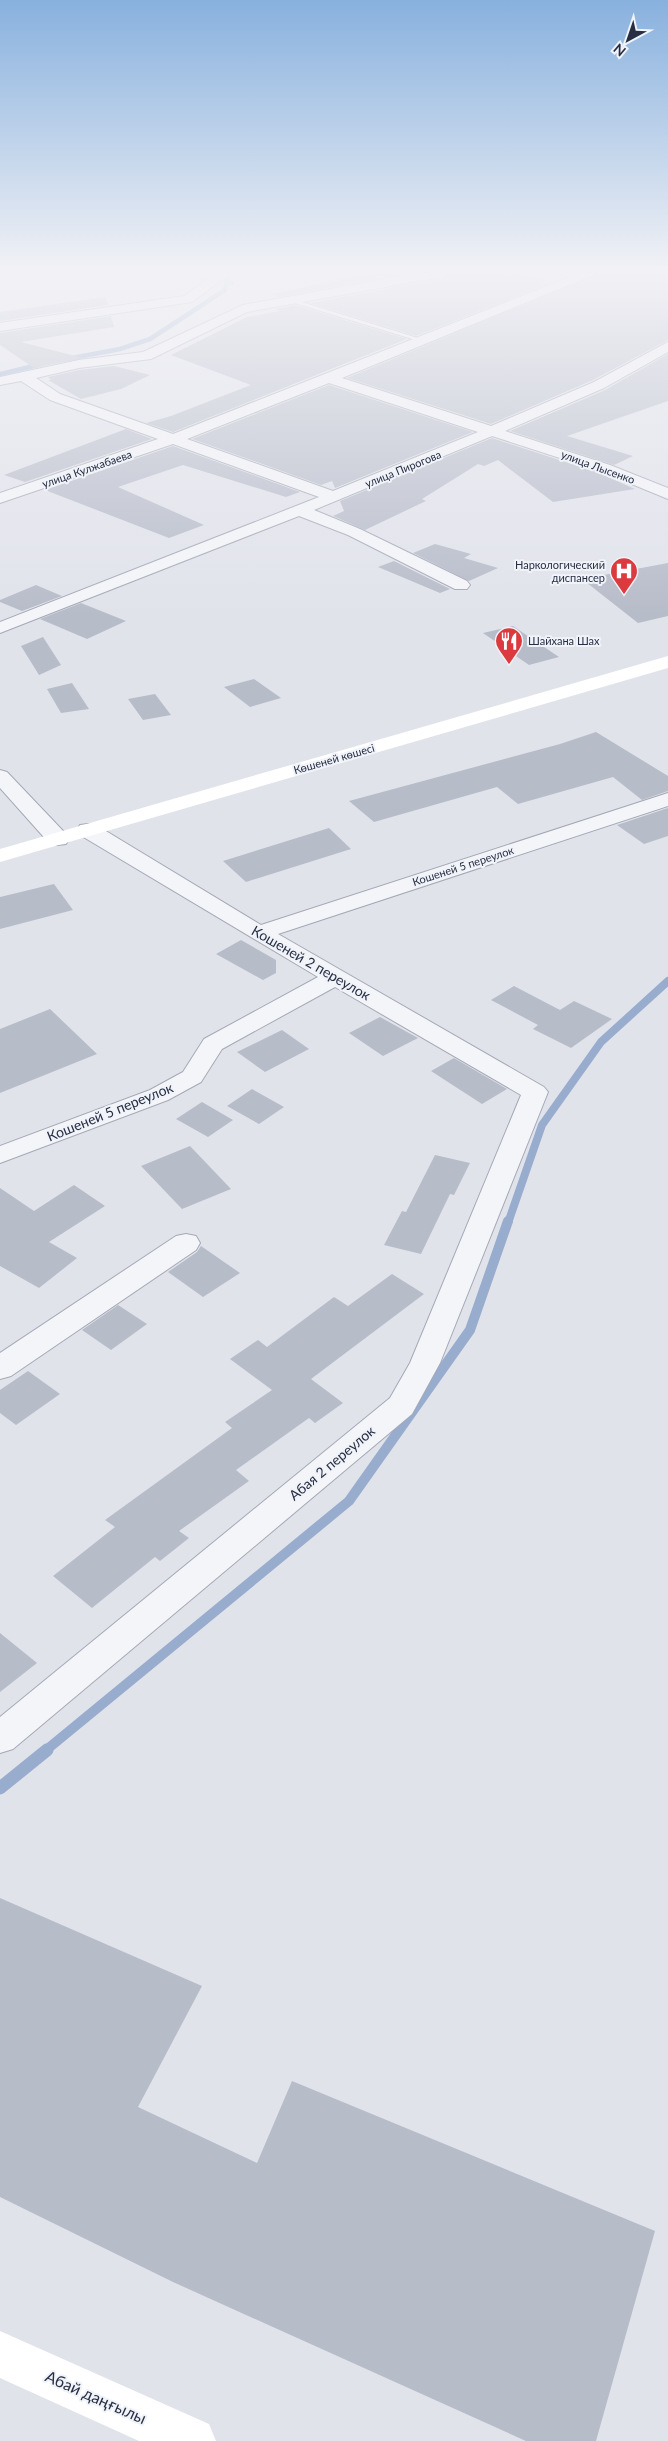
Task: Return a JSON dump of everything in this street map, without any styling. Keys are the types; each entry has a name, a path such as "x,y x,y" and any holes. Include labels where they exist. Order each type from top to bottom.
{"main road":[{"name":"Көшеней көшесі","path":"0,856 668,662"},
{"name":"Абай даңғылы","path":"0,2354 192,2441"}],"street":[{"path":"40,387 55,397 334,497"},
{"name":"улица Кулжабаева","path":"0,498 173,439 304,387"},
{"name":"улица Лысенко","path":"355,387 605,468 668,494"},
{"name":"улица Пирогова","path":"0,628 334,497 594,387"},
{"path":"299,510 354,532 461,585"},
{"path":"0,776 58,839"},
{"name":"Кошеней 5 переулок","path":"259,933 668,799"},
{"name":"Кошеней 2 переулок","path":"88,830 259,933 535,1092"},
{"name":"Кошеней 5 переулок","path":"0,1155 159,1096 192,1077 213,1044 335,977"},
{"name":"Абая 2 переулок","path":"0,1738 401,1406 425,1363 535,1092"},
{"path":"0,1368 186,1243"}],"building":[{"path":"60,387 125,387 121,389 81,399"},
{"path":"246,387 286,387 173,432 146,423 171,416"},
{"path":"324,387 335,387 473,432 335,488 332,481 321,485 192,439"},
{"path":"375,387 577,387 491,424"},
{"path":"610,387 668,387 668,401 567,436 633,456 614,465 510,431"},
{"path":"126,429 152,439 25,482 4,475"},
{"path":"492,438 599,473 635,489 553,502 498,460 484,466 478,464 422,499 426,501 365,530 333,516 344,511 340,501"},
{"path":"173,446 300,492 286,497 183,465 118,487 204,525 169,538 45,490"},
{"path":"435,544 471,554 464,558 498,568 469,581 413,553"},
{"path":"394,561 450,589 440,593 378,567"},
{"path":"668,563 668,616 638,623 582,579"},
{"path":"36,585 62,596 22,611 0,602 0,600"},
{"path":"81,603 126,621 87,639 40,619"},
{"path":"513,626 559,657 529,665 483,633"},
{"path":"43,637 61,665 39,675 21,646"},
{"path":"254,679 281,698 250,707 224,687"},
{"path":"72,683 89,709 61,713 47,689"},
{"path":"155,694 171,715 143,720 128,699"},
{"path":"596,732 668,776 668,791 642,800 613,777 518,804 497,787 374,822 349,801 560,744"},
{"path":"668,808 668,836 644,844 617,825"},
{"path":"329,828 351,849 246,882 223,861"},
{"path":"54,884 73,910 0,929 0,897"},
{"path":"241,940 276,960 276,973 263,980 216,954"},
{"path":"514,986 560,1010 574,1001 612,1019 571,1048 533,1029 538,1025 491,1000"},
{"path":"50,1009 97,1054 0,1093 0,1029"},
{"path":"380,1017 418,1038 383,1056 349,1033"},
{"path":"282,1030 309,1049 265,1072 237,1052"},
{"path":"454,1058 507,1089 482,1104 431,1071"},
{"path":"252,1089 284,1107 259,1124 227,1106"},
{"path":"202,1102 233,1120 208,1137 176,1119"},
{"path":"190,1146 231,1189 182,1209 141,1166"},
{"path":"435,1155 470,1163 454,1195 450,1194 421,1254 384,1245 402,1211 406,1212"},
{"path":"74,1185 105,1206 49,1242 77,1258 39,1288 0,1266 0,1188 34,1211"},
{"path":"201,1246 240,1273 203,1297 168,1272 197,1252"},
{"path":"392,1274 424,1294 311,1379 343,1403 315,1423 309,1418 236,1470 249,1481 179,1531 189,1538 160,1561 155,1557 92,1608 53,1576 115,1527 105,1520 232,1428 225,1422 272,1390 230,1359 258,1340 267,1347 334,1297 348,1306"},
{"path":"118,1305 147,1324 111,1350 82,1330"},
{"path":"28,1371 60,1394 16,1425 0,1413 0,1390"},
{"path":"0,1633 37,1663 0,1692"},
{"path":"0,1898 202,1986 138,2107 257,2163 292,2081 655,2231 596,2441 526,2441 173,2282 0,2197"}],"waterway":[{"path":"508,1223 542,1125 601,1042 668,981"},
{"path":"45,1751 349,1501 470,1330 508,1221"},
{"path":"0,1788 47,1750"}],"place":[{"name":"Наркологический диспансер","path":"624,595"},
{"name":"Шайхана Шах","path":"509,665"}]}
